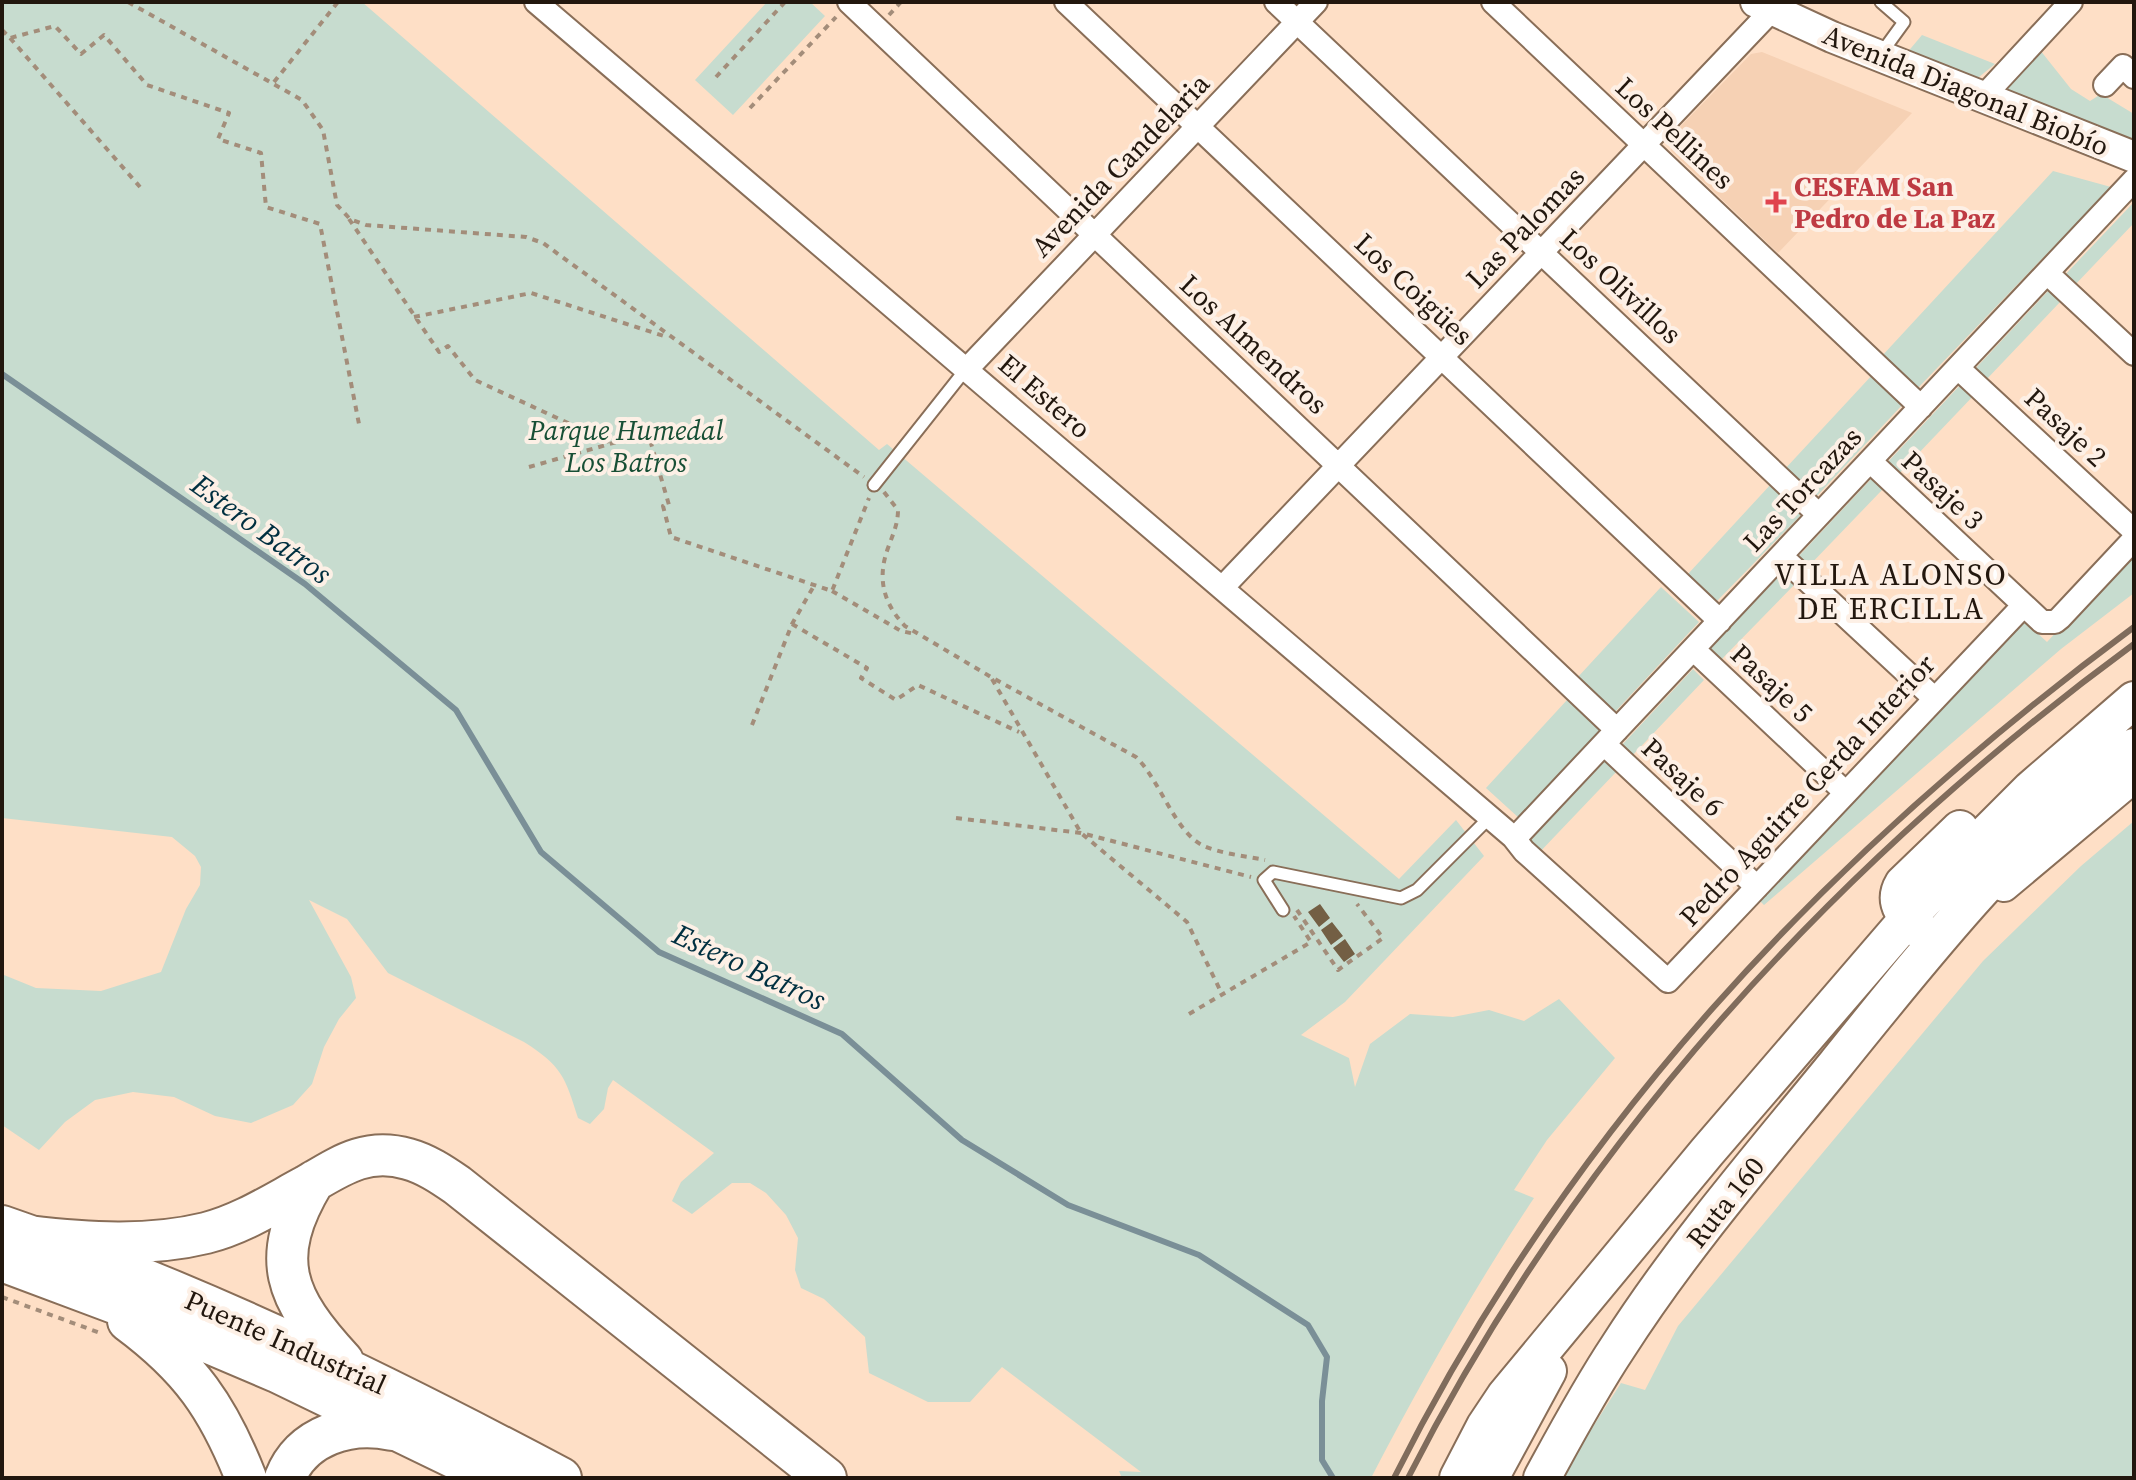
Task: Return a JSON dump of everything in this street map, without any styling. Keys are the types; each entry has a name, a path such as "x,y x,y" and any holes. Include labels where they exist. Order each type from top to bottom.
{"highway":[{"name":"Ruta 160","path":"1458,1478 1485,1426 1505,1396 1717,1140 1908,919 2020,799 2127,706"},
{"name":"Ruta 160","path":"1542,1478 1618,1346 1682,1256 1934,943 2031,837 2084,787 2134,747"},
{"path":"1908,919 1934,943"},
{"path":"11,1241 111,1242 207,1233 251,1215 342,1163 374,1155 398,1156 425,1165 457,1185 826,1478"},
{"path":"314,1181 291,1225 287,1247 288,1268 294,1291 311,1323 351,1369"},
{"name":"Ruta 160","path":"1490,1478 1566,1341 1644,1231"},
{"name":"Puente Industrial","path":"11,1241 85,1292 277,1372 496,1478"},
{"name":"Puente Industrial","path":"11,1241 115,1267 351,1369 561,1478"},
{"path":"85,1292 142,1332 195,1381 224,1426 246,1478"},
{"path":"285,1478 290,1466 303,1451 328,1435 363,1426 401,1431"}],"main road":[{"name":"Avenida Diagonal Biobío","path":"1778,8 1879,55 2134,157"},
{"path":"1934,943 2134,777"}],"street":[{"name":"El Estero","path":"536,2 1513,837 1524,851 1668,981"},
{"name":"Los Almendros","path":"849,2 1339,466 1610,737"},
{"name":"Los Coigües","path":"1066,2 1720,621"},
{"name":"Los Olivillos","path":"1276,2 1819,515"},
{"name":"Avenida Candelaria","path":"967,369 1316,2"},
{"name":"Los Pellines","path":"1493,2 1921,407"},
{"path":"1983,97 2071,2"},
{"name":"Las Palomas","path":"1222,588 1778,8"},
{"path":"2105,85 2123,66 2134,77"},
{"name":"Las Torcazas","path":"1513,837 2134,180"},
{"path":"2047,273 2134,354"},
{"name":"Pasaje 2","path":"1958,368 2134,531"},
{"name":"Pasaje 3","path":"1870,461 2037,619 2048,623 2060,618 2134,539"},
{"path":"1781,556 1935,699"},
{"name":"Pedro Aguirre Cerda Interior","path":"1668,981 2023,606"},
{"name":"Pasaje 5","path":"1693,649 1846,793"},
{"name":"Pasaje 6","path":"1610,737 1757,887"}],"lane":[{"path":"1879,55 1904,22 1881,2"},
{"path":"874,485 967,369"},
{"path":"1283,910 1264,880 1273,872 1393,897 1410,895 1489,818"}],"path":[{"path":"128,2 302,100 323,130 337,205 439,352 448,346 475,380 611,443"},
{"path":"274,82 338,2"},
{"path":"716,77 785,2"},
{"path":"750,108 849,2"},
{"path":"10,38 55,26 81,54 104,35 147,85 229,113 218,139 261,153 266,207 320,224 359,424"},
{"path":"2,30 140,187"},
{"path":"347,216 366,225 534,239 543,243 894,502 898,510 896,528 884,565 883,591 894,615 918,635 1136,757 1148,769 1186,831 1201,845 1271,861"},
{"path":"414,317 531,293 673,338"},
{"path":"529,467 648,433 669,505 663,506 671,537 815,584 901,631 918,635"},
{"path":"832,591 874,485"},
{"path":"752,725 792,624 815,584"},
{"path":"792,624 867,668 861,678 896,700 918,685 1021,733"},
{"path":"991,677 1081,833 1187,922 1222,994"},
{"path":"956,818 1081,833 1279,883 1338,970 1383,938 1354,900 1364,891"},
{"path":"1189,1014 1311,942 1294,916 1299,913"},
{"path":"2,1297 110,1338"}],"shaded area":[{"name":"CESFAM San Pedro de La Paz","path":"1762,52 1912,113 1778,253 1671,151 1671,136 1751,54"}],"green space":[{"name":"Parque Humedal Los Batros","path":"2,2 362,2 879,450 887,444 1399,879 1456,820 1484,856 1345,1002 1301,1035 1349,1058 1355,1087 1370,1044 1410,1014 1453,1017 1489,1010 1524,1021 1559,999 1615,1058 1547,1140 1514,1190 1534,1198 1449,1336 1371,1478 1122,1478 1119,1471 1141,1472 1002,1367 970,1402 928,1402 869,1373 865,1337 824,1299 801,1288 795,1270 798,1238 786,1215 766,1193 750,1183 732,1183 692,1214 672,1201 681,1182 714,1153 613,1080 608,1088 604,1109 590,1124 578,1118 565,1082 547,1058 524,1042 388,973 347,919 309,900 351,977 356,998 339,1019 324,1047 312,1084 293,1105 251,1123 215,1116 174,1097 133,1092 95,1100 65,1122 39,1150 2,1125 2,971 4,975 36,988 101,991 161,972 186,909 200,885 201,867 195,856 172,837 2,818"},
{"path":"767,2 810,2 825,16 733,115 695,80"},
{"path":"1922,35 1995,64 1979,77 1970,77 1906,54"},
{"path":"2040,50 2071,89 2090,101 2101,94 2134,114 2134,147 1998,91"},
{"path":"2053,171 2111,187 1916,390 1881,357"},
{"path":"2134,202 2134,223 2073,287 2062,278"},
{"path":"2049,290 2061,301 1985,381 1974,370"},
{"path":"1874,373 1905,402 1815,498 1784,470"},
{"path":"1964,381 1977,392 1895,478 1883,467"},
{"path":"1872,478 1883,489 1806,569 1795,560"},
{"path":"1772,483 1803,513 1717,601 1688,574"},
{"path":"2134,549 2134,593 2061,649 1764,905 1758,899 2022,619 2047,642"},
{"path":"1785,570 1797,582 1718,663 1707,652"},
{"path":"1661,587 1699,622 1614,713 1577,678"},
{"path":"1693,669 1704,680 1630,758 1619,748"},
{"path":"1567,700 1600,731 1519,818 1486,788"},
{"path":"1607,759 1618,770 1537,855 1526,845"},
{"path":"2134,821 2134,1478 1560,1478 1621,1383 1645,1390 1678,1326 1983,961 2081,866"}],"building":[{"path":"1320,904 1330,918 1319,927 1308,912"},
{"path":"1332,922 1343,936 1331,945 1321,930"},
{"path":"1345,939 1355,954 1344,962 1333,948"}],"waterway":[{"name":"Estero Batros","path":"2,374 305,584 456,710 541,852 659,952 842,1034 962,1140 1068,1205 1199,1255 1308,1325 1327,1357 1322,1401 1322,1460 1333,1478"}],"railway":[{"path":"1394,1478 1463,1351 1540,1230 1623,1116 1713,1008 1809,906 1911,808 2020,716 2134,627"},
{"path":"1408,1478 1476,1355 1551,1238 1633,1126 1722,1019 1817,917 1917,821 2023,730 2134,644"}],"place":[{"name":"CESFAM San Pedro de La Paz","path":"1776,202"}],"district":[{"name":"VILLA ALONSO DE ERCILLA","path":"1891,592"}]}
